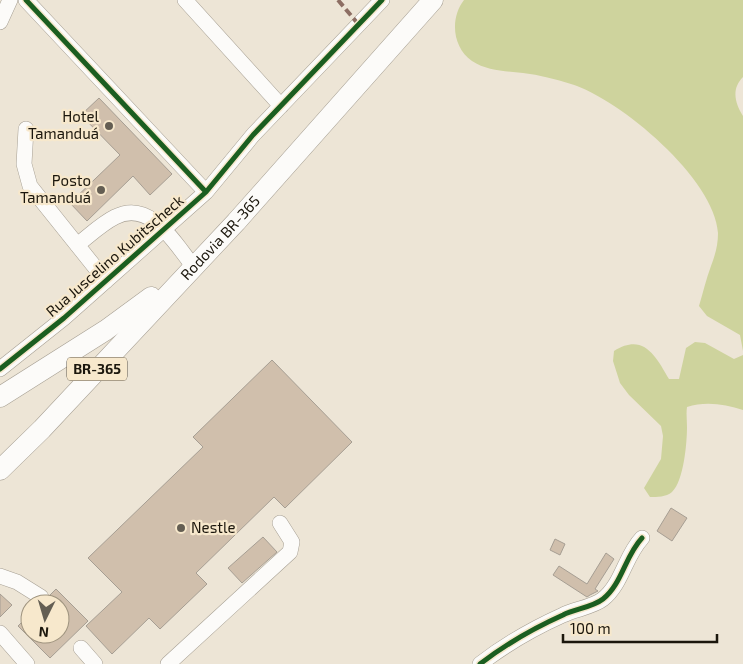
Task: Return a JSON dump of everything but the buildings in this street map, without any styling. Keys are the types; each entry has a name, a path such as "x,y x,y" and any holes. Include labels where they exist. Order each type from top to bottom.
{"main road":[{"name":"Rodovia BR-365","path":"0,470 49,422 236,222 433,0"},
{"name":"BR-365","path":"0,397 106,330 193,266"}],"street":[{"path":"26,0 206,192"},
{"path":"185,0 281,106"},
{"name":"Rua Juscelino Kubitscheck","path":"0,369 64,318 206,192 252,135 382,0"},
{"path":"0,22 6,4"},
{"path":"26,129 24,164 30,186 106,281"},
{"path":"77,245 113,218 123,213 138,212 148,216 164,230 193,266"},
{"path":"168,664 290,552 292,542 280,523"},
{"path":"480,664 544,624 600,601 614,587 630,552 642,538"},
{"path":"0,576 17,582 36,594"},
{"path":"0,634 27,664"},
{"path":"81,648 95,664"}],"green space":[{"path":"464,0 743,0 743,77 737,86 735,96 743,116 743,351 740,335 707,316 699,306 716,250 718,233 713,212 701,189 683,166 638,123 591,92 553,79 490,69 472,61 460,48 455,32 457,15"},
{"path":"695,342 705,343 734,359 743,355 743,410 715,404 687,407 685,451 682,471 676,487 670,494 650,497 644,488 661,459 663,436 661,426 629,395 620,383 613,361 614,351 633,344 641,346 654,355 669,379 679,379 686,348"}],"marked path":[{"path":"338,0 359,25"}],"cycle path":[{"path":"26,0 206,192"},
{"path":"0,369 64,318 206,192 253,135 382,0"},
{"path":"480,664 510,643 541,625 603,599 615,586 631,553 642,538"}],"place":[{"name":"Hotel Tamanduá","path":"109,126"},
{"name":"Posto Tamanduá","path":"101,190"},
{"name":"Nestle","path":"181,528"}]}
